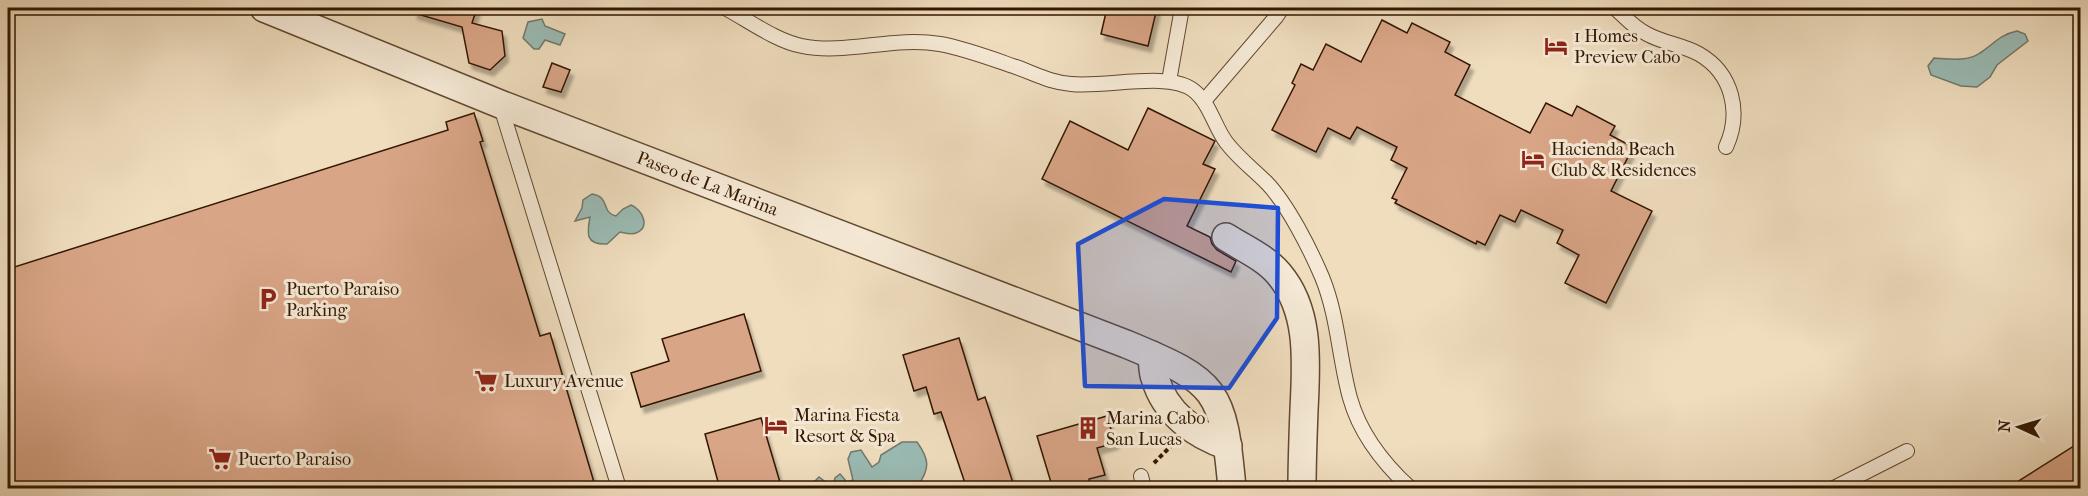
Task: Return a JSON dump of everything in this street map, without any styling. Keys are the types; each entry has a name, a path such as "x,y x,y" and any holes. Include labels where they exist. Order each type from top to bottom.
{"street":[{"name":"Paseo de La Marina","path":"264,8 500,104 1152,355 1184,370 1214,397 1222,416 1228,446 1232,489"},
{"path":"1226,237 1277,272 1287,284 1295,302 1304,334 1306,362 1302,489"},
{"path":"1152,355 1155,378 1174,414 1207,439 1228,446"}],"lane":[{"path":"725,8 776,37 800,46 823,48 924,42 963,50 1055,82 1090,85 1158,80 1191,88 1204,101 1224,140 1268,184 1300,235 1321,276 1334,311 1347,385 1357,415 1364,431 1384,461 1410,489"},
{"path":"1169,81 1182,8"},
{"path":"1204,101 1282,8"},
{"path":"1615,8 1644,33 1698,54 1718,69 1729,87 1734,111 1733,129 1726,147"},
{"path":"500,104 619,489"},
{"path":"1834,489 1907,451"}],"path":[{"path":"1143,482 1190,428"}],"highlighted area":[{"path":"1164,199 1278,208 1277,318 1229,388 1085,386 1078,244"}],"water":[{"path":"542,19 545,26 565,34 560,45 545,40 539,49 534,49 523,38 528,22"},
{"path":"2017,31 2025,34 2028,41 1997,65 1990,77 1977,87 1961,86 1931,75 1928,66 1934,58 1969,58 1980,53 2001,37"},
{"path":"592,194 602,198 608,211 616,216 631,205 635,207 643,218 644,223 641,230 634,234 620,232 607,244 591,240 588,233 590,217 575,221 582,208 583,200"},
{"path":"902,442 917,442 926,459 926,470 917,487 907,484 897,488 812,488 812,484 819,477 833,485 835,478 840,474 847,482 853,480 848,459 851,452 861,450 872,467 879,462 881,455"}],"building":[{"path":"414,8 477,8 472,23 502,31 505,56 490,70 469,63 462,27 414,13"},
{"path":"1107,8 1157,8 1148,46 1101,34"},
{"path":"1382,20 1407,33 1412,23 1450,42 1445,52 1470,65 1455,95 1530,133 1546,103 1572,116 1577,106 1615,126 1610,135 1633,147 1611,191 1652,211 1606,303 1565,283 1579,255 1557,243 1563,230 1521,210 1515,222 1500,215 1485,245 1477,241 1476,244 1395,203 1397,200 1392,198 1407,168 1391,160 1397,147 1357,127 1350,139 1328,128 1316,152 1272,130 1295,85 1292,83 1301,64 1313,70 1326,44 1361,62"},
{"path":"552,63 570,70 561,92 543,87"},
{"path":"1148,108 1215,141 1203,164 1215,169 1187,226 1210,237 1217,250 1236,261 1231,272 1042,179 1070,121 1128,150"},
{"name":"Puerto Paraiso Parking","path":"474,113 483,141 480,142 540,336 550,333 596,489 8,489 8,269 448,130 446,122"},
{"path":"744,314 761,371 641,407 631,373 669,361 662,339"},
{"path":"959,338 978,400 985,397 1015,489 967,489 941,412 934,414 926,387 914,391 903,355"},
{"name":"Marina Cabo San Lucas","path":"1107,416 1115,443 1097,448 1105,475 1089,479 1091,489 1053,489 1037,436"},
{"path":"761,418 782,489 720,489 705,434"},
{"path":"2080,442 2080,489 2006,489"}],"place":[{"name":"1 Homes Preview Cabo","path":"1556,46"},
{"name":"Hacienda Beach Club & Residences","path":"1533,159"},
{"name":"Puerto Paraiso Parking","path":"268,299"},
{"name":"Luxury Avenue","path":"486,381"},
{"name":"Marina Fiesta Resort & Spa","path":"776,425"},
{"name":"Marina Cabo San Lucas","path":"1088,428"},
{"name":"Puerto Paraiso","path":"220,459"}]}
